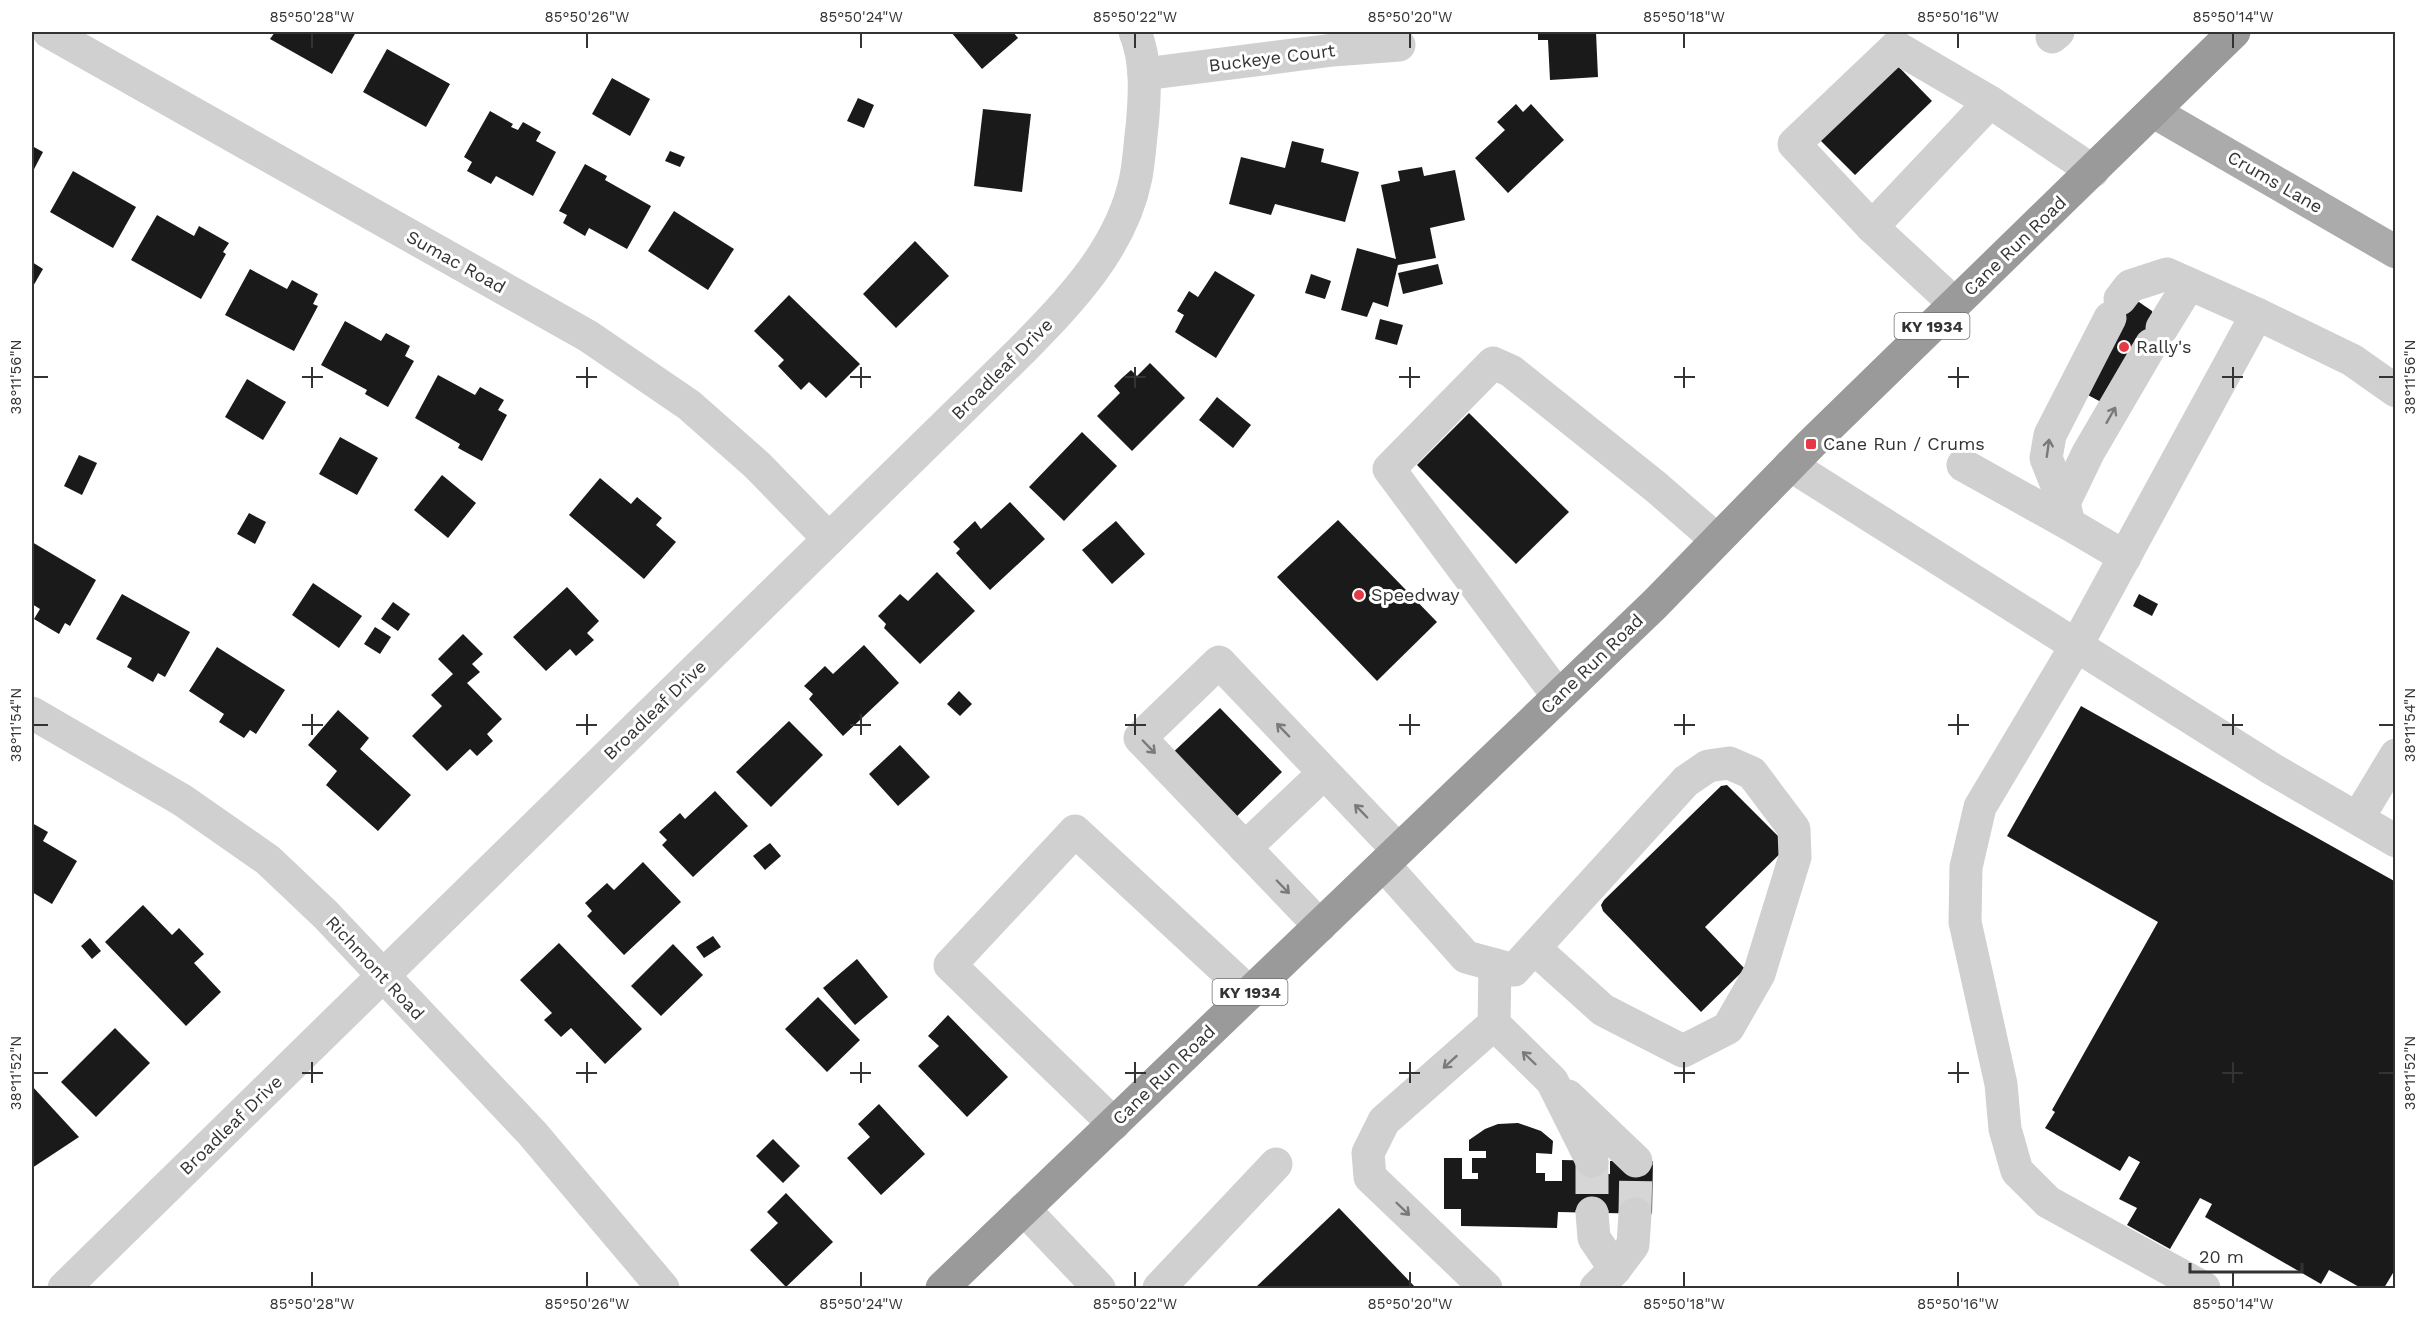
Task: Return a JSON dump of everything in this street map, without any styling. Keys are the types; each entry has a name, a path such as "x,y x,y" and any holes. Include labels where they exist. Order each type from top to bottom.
{"highway":[{"name":"Cane Run Road","path":"942,1288 1655,604 1790,465 2154,112 2225,34"}],"main road":[{"name":"Crums Lane","path":"2154,112 2396,252"}],"street":[{"name":"Sumac Road","path":"49,32 588,336 689,405 757,465 829,538"},
{"name":"Broadleaf Drive","path":"64,1288 1074,297 1107,250 1126,212 1136,177 1144,74 1135,32"},
{"name":"Buckeye Court","path":"1144,74 1333,50 1399,45"},
{"path":"1955,304 1872,227 1794,144 1896,47 1990,102 2093,171"},
{"path":"1872,227 1990,102"},
{"path":"2066,514 2046,458 2050,435 2115,308 2130,286 2167,274 2352,360 2396,391"},
{"path":"2066,514 2088,453 2189,284"},
{"path":"2204,1288 2048,1202 2017,1171 2005,1129 2001,1084 1965,922 1966,867 1980,807 2076,646 2257,314"},
{"path":"1558,696 1389,469 1493,363 1511,371 1656,487 1717,540"},
{"path":"1790,465 2271,770 2396,841"},
{"path":"1963,465 2066,514 2125,557"},
{"path":"1320,926 1140,738 1219,662 1324,773 1466,957 1514,970 1534,948 1686,781 1708,766 1729,763 1752,773 1794,829 1795,857 1759,974 1728,1028 1683,1051 1603,1010 1534,948"},
{"name":"Richmont Road","path":"32,713 182,800 268,860 326,915 532,1133 663,1288"},
{"path":"2358,818 2396,755"},
{"path":"1245,848 1324,773"},
{"path":"1114,1124 950,965 1075,831 1250,993"},
{"path":"1495,965 1494,1024 1636,1161"},
{"path":"1486,1288 1370,1177 1368,1152 1383,1121 1494,1024"},
{"path":"1552,1081 1592,1161"},
{"path":"1170,1284 1276,1164"},
{"path":"1024,1209 1099,1288"},
{"path":"1592,1213 1594,1238 1606,1279"},
{"path":"1606,1279 1633,1245 1635,1214"}],"building":[{"path":"275,32 356,32 332,74 270,39"},
{"path":"951,32 1013,32 1018,38 982,69"},
{"path":"1538,32 1596,32 1598,77 1550,80 1548,40 1538,40"},
{"path":"387,49 450,84 426,127 363,92"},
{"path":"1893,61 1932,101 1855,175 1816,136"},
{"path":"612,78 650,99 630,136 592,114"},
{"path":"858,98 874,105 864,128 847,121"},
{"path":"1516,104 1523,112 1531,104 1564,140 1508,193 1475,158 1505,130 1497,122"},
{"path":"983,109 1031,114 1022,192 974,186"},
{"path":"490,111 513,124 511,127 518,130 523,122 541,132 536,141 556,152 533,196 496,176 491,184 467,171 472,162 464,157"},
{"path":"1292,141 1324,149 1321,162 1359,172 1345,222 1275,204 1271,215 1229,204 1241,157 1285,168"},
{"path":"32,146 43,152 32,173"},
{"path":"670,151 685,157 680,167 665,161"},
{"path":"585,164 607,176 605,180 651,206 627,249 589,228 585,236 563,223 567,215 559,211"},
{"path":"1422,167 1424,176 1455,170 1465,220 1430,228 1436,258 1398,265 1388,307 1373,302 1367,317 1341,310 1357,248 1396,259 1381,185 1400,181 1398,171"},
{"path":"73,171 136,207 113,248 50,212"},
{"path":"674,211 734,249 708,290 648,251"},
{"path":"157,215 194,236 199,226 229,243 223,252 226,254 201,299 131,260"},
{"path":"915,241 949,276 896,328 863,294"},
{"path":"32,262 43,269 32,288"},
{"path":"1438,264 1443,284 1403,294 1398,273"},
{"path":"250,269 287,289 292,280 318,294 313,304 318,306 294,351 225,315"},
{"path":"1215,271 1255,295 1216,358 1175,332 1184,315 1177,311 1189,291 1198,297"},
{"path":"1311,274 1331,281 1325,299 1305,293"},
{"path":"789,295 860,364 826,398 809,382 801,390 778,366 784,360 754,331"},
{"name":"Rally's","path":"2139,302 2152,311 2157,326 2103,403 2084,393 2101,313"},
{"path":"1380,319 1403,325 1397,345 1375,339"},
{"path":"345,321 381,341 386,333 410,346 405,356 414,361 388,407 365,394 367,390 321,365"},
{"path":"1150,363 1185,398 1132,451 1097,416 1120,393 1114,386 1131,370 1137,376"},
{"path":"438,375 475,395 480,387 504,400 498,410 507,415 482,461 458,448 460,444 415,418"},
{"path":"247,379 286,402 263,440 225,417"},
{"path":"1217,397 1251,425 1233,448 1199,420"},
{"path":"1469,413 1569,512 1516,564 1417,465"},
{"path":"1082,432 1117,466 1064,521 1029,487"},
{"path":"340,437 378,458 357,495 319,474"},
{"path":"79,455 97,463 82,495 64,486"},
{"path":"442,475 476,503 448,538 414,510"},
{"path":"600,478 631,504 637,497 662,518 656,525 676,542 644,579 569,515"},
{"path":"1010,502 1045,539 990,590 956,553 960,549 953,542 975,521 981,529"},
{"path":"249,513 266,522 255,544 237,534"},
{"path":"1338,520 1437,622 1377,681 1277,577"},
{"path":"1116,521 1145,554 1112,584 1082,550"},
{"path":"32,542 96,580 70,626 65,623 59,634 34,619 40,609 32,604"},
{"path":"937,572 975,611 920,664 884,628 886,624 878,616 900,594 908,601"},
{"path":"313,583 362,616 339,648 292,615"},
{"path":"567,587 599,621 587,633 594,640 576,656 570,649 546,671 513,637"},
{"path":"122,594 190,632 165,677 158,673 153,682 127,667 132,658 96,639"},
{"path":"2139,594 2158,604 2152,616 2133,606"},
{"path":"393,602 410,614 398,631 381,619"},
{"path":"375,627 391,637 380,654 364,644"},
{"path":"463,634 483,654 472,664 480,672 467,683 502,719 487,734 493,741 477,756 470,749 447,771 412,736 442,706 431,695 453,674 438,659"},
{"path":"864,645 899,683 843,736 809,699 813,694 804,686 825,666 833,674"},
{"path":"217,647 285,690 256,734 250,730 244,738 222,724 219,722 224,714 189,691"},
{"path":"959,691 972,704 960,716 947,704"},
{"path":"2081,706 2396,882 2396,1268 2384,1288 2361,1288 2329,1270 2321,1284 2205,1217 2212,1204 2200,1198 2170,1249 2127,1225 2137,1208 2119,1199 2140,1162 2129,1156 2120,1171 2045,1128 2055,1112 2052,1110 2158,922 2007,836"},
{"path":"1220,708 1282,772 1228,825 1166,759"},
{"path":"338,710 369,738 360,749 411,795 378,831 326,785 337,771 308,745"},
{"path":"789,721 823,755 771,807 736,772"},
{"path":"900,745 930,777 898,806 869,774"},
{"path":"1727,785 1788,846 1705,927 1745,969 1701,1012 1603,911 1601,905 1721,786"},
{"path":"715,791 748,826 693,877 662,845 667,840 659,832 680,813 685,819"},
{"path":"32,823 48,832 43,841 77,861 52,904 32,892"},
{"path":"770,843 781,856 765,870 753,856"},
{"path":"643,862 681,902 624,955 587,916 592,911 585,903 607,883 614,890"},
{"path":"143,905 172,935 179,928 204,954 194,963 221,992 186,1026 105,942"},
{"path":"713,936 721,947 704,958 696,947"},
{"path":"90,938 101,951 92,959 81,946"},
{"path":"559,943 642,1029 605,1064 571,1028 561,1037 544,1020 552,1013 520,980"},
{"path":"673,944 703,975 661,1016 631,986"},
{"path":"857,959 888,997 855,1025 823,988"},
{"path":"818,997 860,1040 827,1072 785,1029"},
{"path":"948,1015 1008,1077 967,1117 918,1066 939,1046 928,1036"},
{"path":"115,1028 150,1063 96,1117 61,1082"},
{"path":"32,1086 79,1137 32,1168"},
{"path":"879,1104 925,1154 881,1195 847,1158 870,1137 858,1124"},
{"path":"1518,1123 1541,1131 1553,1141 1552,1154 1536,1153 1536,1173 1545,1173 1545,1181 1562,1181 1562,1160 1605,1161 1604,1174 1610,1174 1610,1161 1653,1161 1652,1214 1558,1212 1557,1228 1461,1226 1461,1209 1444,1209 1444,1158 1462,1158 1462,1179 1478,1179 1478,1173 1472,1173 1472,1158 1486,1158 1486,1151 1469,1151 1469,1140 1485,1129 1498,1124"},
{"path":"773,1139 800,1166 783,1183 756,1156"},
{"path":"786,1193 833,1242 786,1287 750,1250 778,1223 767,1212"},
{"path":"1339,1208 1416,1288 1255,1288"}],"tunnel":[{"path":"1592,1161 1592,1213"},
{"path":"1635,1214 1636,1161"}],"place":[{"name":"Rally's","path":"2124,347"},
{"name":"Cane Run / Crums","path":"1811,444"},
{"name":"Speedway","path":"1359,595"}]}
